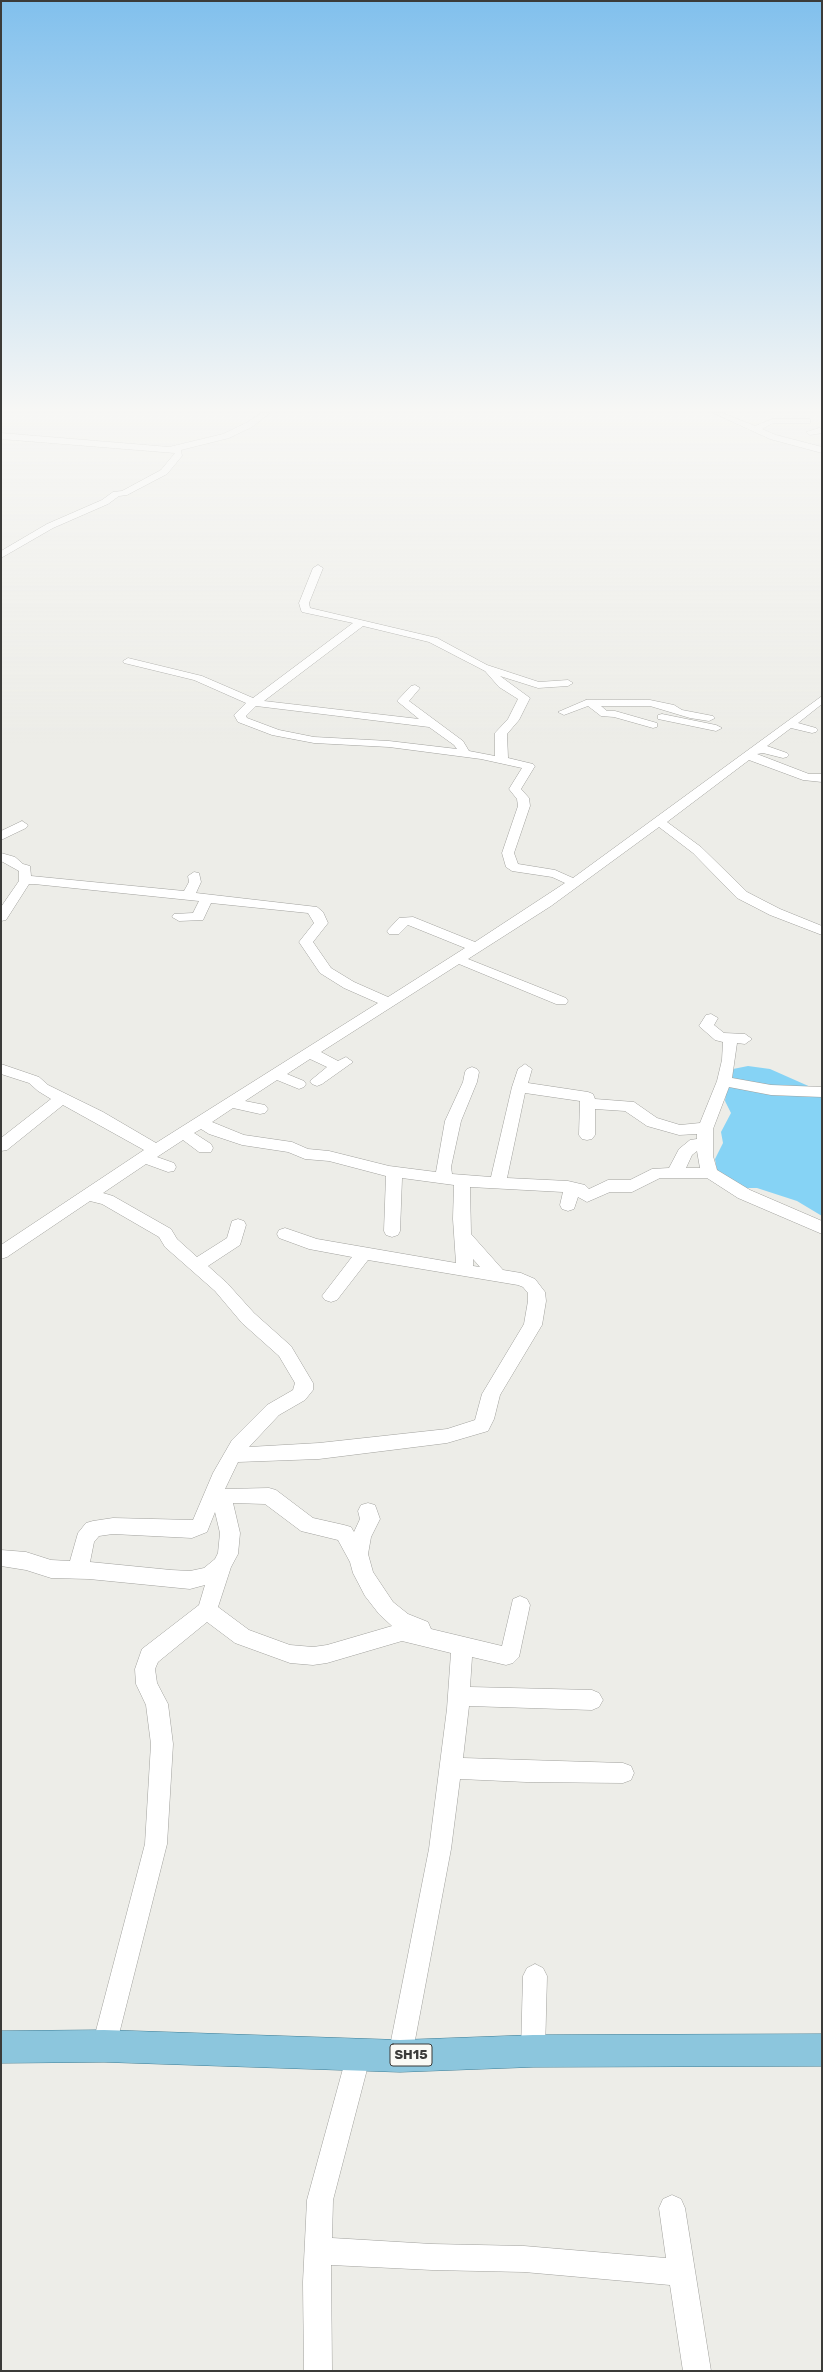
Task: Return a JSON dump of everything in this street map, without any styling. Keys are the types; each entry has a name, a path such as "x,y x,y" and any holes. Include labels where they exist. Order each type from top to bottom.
{"main road":[{"name":"SH15","path":"1,2047 104,2046 400,2056 533,2051 822,2050"}],"street":[{"path":"1,555 55,524"},
{"path":"318,568 304,603 306,610 393,629 433,640 483,667 499,679 503,685 524,698 513,720 501,733 500,747 502,760"},
{"path":"360,623 240,715 242,720 276,733 314,740 389,744 465,754 529,766 515,789 523,798 524,806 508,853 512,867 555,874 574,883"},
{"path":"128,661 198,678 255,703 432,724"},
{"path":"483,667 538,685 572,679 576,693 590,703 599,712 615,714 637,713"},
{"path":"415,688 403,701 459,743 465,754"},
{"path":"1,1253 150,1154 277,1075 386,1002 574,883 789,724 812,714 822,699"},
{"path":"564,712 573,707 590,703 650,703 670,707 678,712 709,718"},
{"path":"615,714 650,725 662,725 667,718 718,728"},
{"path":"789,724 812,730"},
{"path":"752,752 779,757"},
{"path":"752,752 807,777 822,778"},
{"path":"658,822 697,850 742,895 775,912 822,931"},
{"path":"1,836 22,825"},
{"path":"1,857 11,860 18,867 25,869 25,881 1,917"},
{"path":"188,895 196,882 194,876"},
{"path":"25,881 53,881 188,895 315,912 321,923 306,942 320,960 324,970 348,985 386,1002"},
{"path":"179,917 198,918 208,898"},
{"path":"394,931 404,921 408,920 475,947"},
{"path":"456,959 561,1001"},
{"path":"710,1173 703,1143 706,1126 724,1081 729,1060 738,1039 720,1037 706,1026 711,1018"},
{"path":"310,1053 342,1064 317,1081"},
{"path":"1,1069 34,1080 62,1098 98,1116 168,1167"},
{"path":"498,1183 519,1087 525,1069"},
{"path":"444,1177 443,1167 453,1120 470,1082 472,1072"},
{"path":"277,1075 299,1084"},
{"path":"724,1081 771,1090 822,1092"},
{"path":"519,1087 588,1097 587,1135"},
{"path":"1,1146 62,1098"},
{"path":"232,1103 260,1109"},
{"path":"587,1104 630,1106 652,1122 679,1130 686,1131 706,1126"},
{"path":"202,1122 222,1133 242,1140 292,1148 305,1154 329,1156 394,1171 462,1180 579,1189 586,1196 608,1186 632,1186 652,1174 675,1171 710,1173 750,1197 822,1228"},
{"path":"183,1133 205,1148"},
{"path":"675,1171 683,1161 685,1153 696,1144 703,1143"},
{"path":"392,1231 394,1171"},
{"path":"460,1270 464,1267 464,1237 461,1219 462,1180"},
{"path":"568,1205 572,1188"},
{"path":"78,1570 85,1539 93,1529 113,1526 192,1530 200,1526 222,1473 234,1454 254,1428 273,1410 299,1395 304,1390 304,1383 285,1351 270,1340 221,1287 171,1243 165,1233 107,1200 87,1195"},
{"path":"197,1265 234,1241 238,1225"},
{"path":"234,1454 319,1451 447,1436 481,1426 485,1420 491,1394 533,1325 537,1301 536,1292 529,1283 521,1279 364,1254 315,1244 285,1234"},
{"path":"464,1237 498,1276"},
{"path":"331,1296 364,1254"},
{"path":"104,2046 156,1844 162,1744 157,1704 147,1684 145,1669 149,1656 207,1610 222,1565 228,1554 230,1533 223,1504 227,1496 269,1496 308,1525 344,1533 359,1559 372,1590 386,1608 401,1621 420,1627 438,1640"},
{"path":"359,1559 359,1544 370,1519 368,1511"},
{"path":"1,1558 26,1561 51,1570 78,1570 190,1580 209,1576 222,1565"},
{"path":"207,1610 242,1637 290,1654 313,1656 327,1654 402,1632 502,1656 509,1655 512,1650 520,1605"},
{"path":"400,2056 440,1849 459,1696 462,1647"},
{"path":"459,1696 592,1700"},
{"path":"450,1768 526,1772 623,1773"},
{"path":"533,2051 535,1976"},
{"path":"318,2371 318,2251 320,2200 359,2054"},
{"path":"672,2208 697,2371"},
{"path":"318,2251 373,2252 432,2257 524,2259 682,2273"}],"water":[{"path":"748,1066 770,1069 822,1092 822,1216 797,1201 757,1188 743,1188 717,1171 715,1159 723,1143 721,1132 731,1113 725,1101 727,1084 733,1069"}]}
